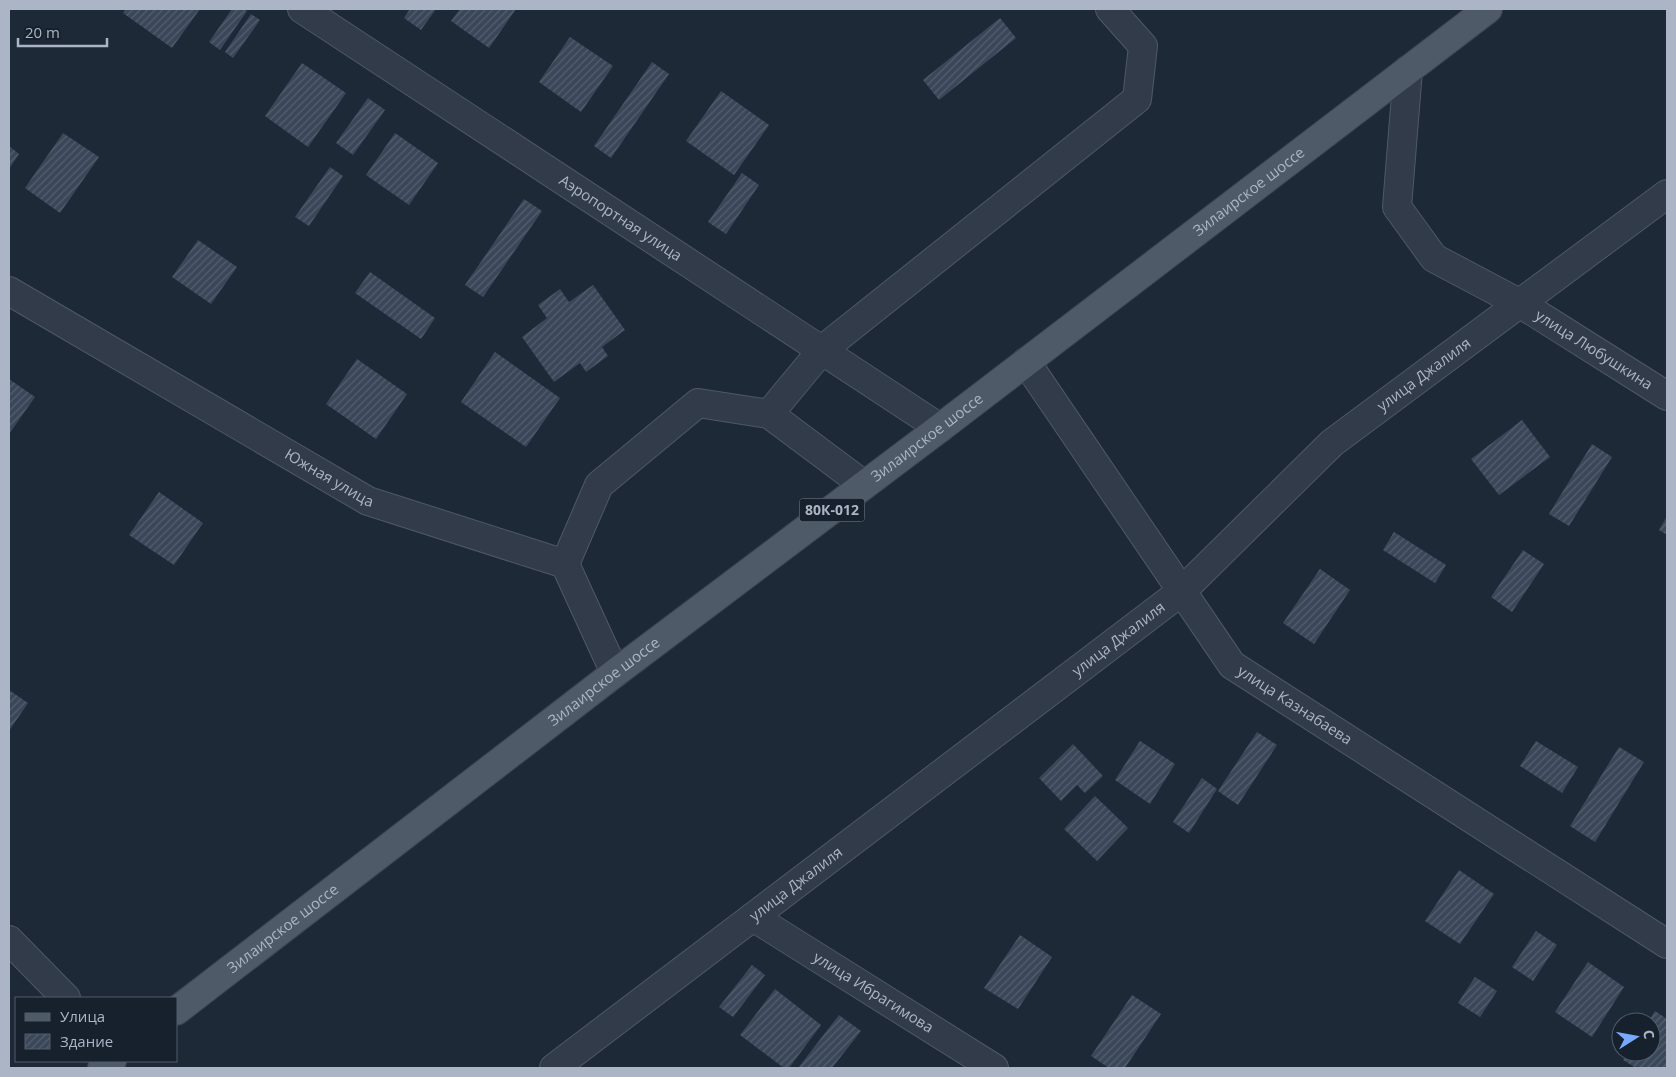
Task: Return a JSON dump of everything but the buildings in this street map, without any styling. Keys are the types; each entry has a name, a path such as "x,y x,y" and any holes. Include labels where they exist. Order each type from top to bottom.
{"main road":[{"name":"Зилаирское шоссе","path":"178,1009 615,673 940,428 1488,9"}],"street":[{"name":"Аэропортная улица","path":"302,9 940,428"},
{"path":"769,414 822,350 1137,99 1144,46 1110,9"},
{"name":"улица Любушкина","path":"1408,70 1397,207 1434,258 1521,304 1667,396"},
{"name":"улица Джалиля","path":"554,1068 1182,591 1332,443 1667,194"},
{"name":"Южная улица","path":"9,291 368,501 565,564"},
{"name":"улица Казнабаева","path":"1026,362 1232,665 1667,944"},
{"path":"615,673 565,564 599,485 698,403 769,414 864,485"},
{"name":"улица Ибрагимова","path":"753,917 994,1068"},
{"path":"9,940 65,997"}]}
